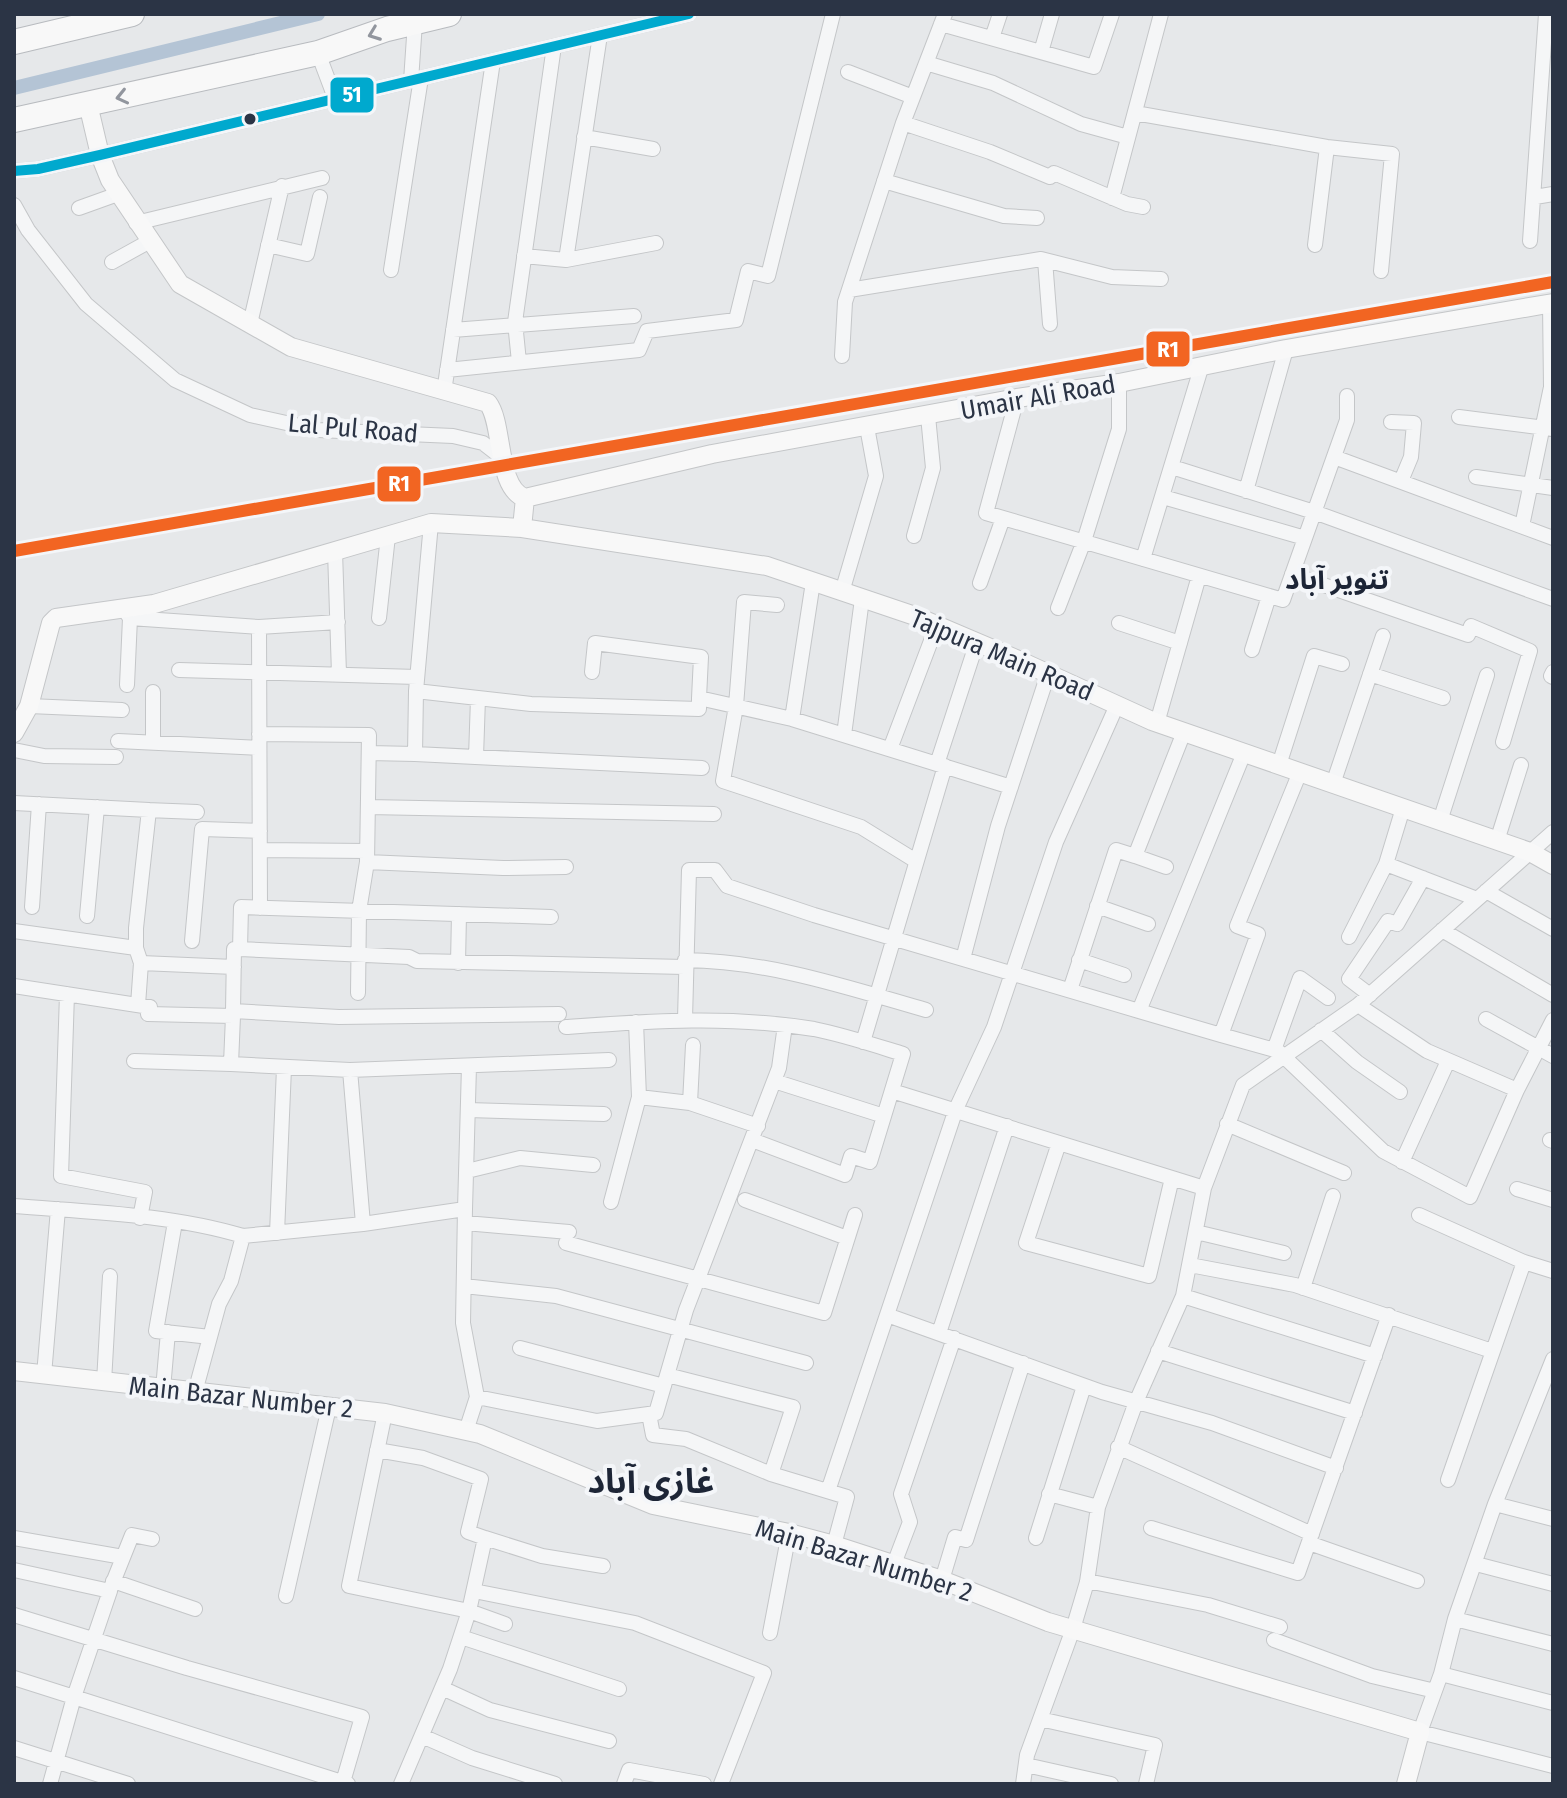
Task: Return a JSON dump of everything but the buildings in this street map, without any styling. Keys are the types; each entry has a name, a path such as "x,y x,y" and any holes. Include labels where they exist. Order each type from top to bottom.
{"highway":[{"path":"14,120 318,53 449,14"},
{"path":"14,42 118,16"}],"street":[{"path":"14,171 38,169 100,155 689,14"},
{"path":"447,370 639,350 647,331 736,320 748,271 768,276 833,14"},
{"path":"992,38 1000,14"},
{"path":"1041,52 1052,14"},
{"path":"842,356 845,302 903,123 943,19 992,38 1094,67 1112,14"},
{"path":"1112,198 1161,14"},
{"path":"1530,241 1546,141 1549,30 1546,14"},
{"path":"391,270 416,79 415,22"},
{"path":"566,260 600,35"},
{"path":"519,362 515,325 554,46"},
{"path":"318,53 335,98"},
{"path":"444,392 493,61"},
{"path":"926,63 993,83 1081,124 1128,137"},
{"path":"848,72 913,97"},
{"path":"88,104 100,155 118,194 180,284 291,347 488,403 495,412 501,457 515,492 525,498 522,528"},
{"path":"1135,113 1327,147 1392,154 1381,271"},
{"path":"903,123 990,152 1050,177 1054,173 1112,198 1143,207"},
{"path":"584,137 653,149"},
{"path":"1315,245 1327,147"},
{"path":"136,223 322,178"},
{"path":"884,181 1004,216 1037,218"},
{"path":"250,324 282,186"},
{"path":"79,208 118,194"},
{"path":"1535,197 1553,194"},
{"path":"268,245 307,254 320,197"},
{"name":"Lal Pul Road","path":"14,205 28,230 86,304 175,380 250,415 318,430 453,436 483,443 501,457"},
{"path":"112,262 150,241"},
{"path":"524,256 566,260 656,243"},
{"path":"849,290 1045,260 1112,277 1161,279"},
{"path":"1045,260 1050,324"},
{"path":"1522,526 1548,428 1552,303"},
{"name":"Umair Ali Road","path":"525,498 712,454 1552,303"},
{"path":"453,330 634,316"},
{"path":"1246,491 1286,349"},
{"path":"1143,559 1202,365"},
{"path":"1058,608 1084,541 1119,429 1119,383"},
{"path":"1017,398 986,513 1283,600 1347,420 1347,396"},
{"path":"914,536 933,468 928,416"},
{"path":"1459,417 1548,428"},
{"path":"1391,422 1414,423 1411,457 1401,481"},
{"path":"842,592 876,476 867,427"},
{"path":"1334,457 1553,538"},
{"path":"1172,467 1314,512 1553,599"},
{"path":"1476,477 1553,488"},
{"path":"1163,497 1305,538"},
{"path":"980,583 1003,518"},
{"path":"415,754 417,684 431,523"},
{"name":"Tajpura Main Road","path":"29,706 51,623 63,617 127,614 431,523 522,528 767,566 937,625 1157,723 1530,852 1553,865"},
{"path":"379,618 388,536"},
{"path":"335,551 339,674"},
{"path":"1292,574 1468,635 1471,626 1530,651 1503,742"},
{"path":"1157,723 1199,576"},
{"path":"792,719 813,582"},
{"path":"1252,650 1269,596"},
{"path":"844,735 862,599"},
{"path":"777,605 744,602 736,706 723,781 861,827 916,861"},
{"path":"127,685 127,614 259,627 338,622"},
{"path":"1119,623 1180,643"},
{"path":"890,749 937,625"},
{"path":"259,627 260,908"},
{"path":"1333,784 1383,636"},
{"path":"863,1042 977,642"},
{"path":"179,670 339,674 531,704 699,709 701,657 595,643 592,672"},
{"path":"1279,765 1314,656 1342,664"},
{"path":"963,959 998,826 1048,674"},
{"path":"1370,674 1443,698"},
{"path":"1440,821 1487,675"},
{"path":"153,692 153,743"},
{"path":"476,757 478,698"},
{"path":"699,698 792,719 1011,787"},
{"path":"828,1491 956,1109 994,1027 1056,842 1117,705"},
{"path":"14,733 29,706 122,710"},
{"path":"1135,856 1184,732"},
{"path":"14,750 44,756 153,743 369,735 367,857 359,911 358,993"},
{"path":"369,753 702,768"},
{"path":"1139,1011 1244,753"},
{"path":"1497,841 1521,765"},
{"path":"1221,1035 1258,934 1237,926 1300,772"},
{"path":"14,803 197,812"},
{"path":"32,907 39,804"},
{"path":"87,916 97,807"},
{"path":"368,807 714,814"},
{"path":"1349,937 1386,864 1403,808"},
{"path":"138,1005 147,810"},
{"path":"192,941 202,829 260,831"},
{"path":"1023,1784 1040,1719 1087,1581 1098,1507 1136,1402 1183,1296 1204,1188 1243,1085 1279,1053 1321,1030 1364,1000 1553,832"},
{"path":"260,850 503,868 566,867"},
{"path":"1070,990 1116,850 1166,867"},
{"path":"1386,864 1482,895 1553,929"},
{"path":"685,1019 689,870 715,870 727,886 1279,1053 1383,1151 1470,1197 1517,1090 1553,1020"},
{"path":"1423,878 1397,924 1388,921 1349,979 1364,1000 1427,1051 1517,1090"},
{"path":"1097,906 1148,924"},
{"path":"240,949 241,907 551,917"},
{"path":"458,963 459,914"},
{"path":"1442,930 1553,995"},
{"path":"14,931 139,956 234,967"},
{"path":"231,1064 234,949 409,957 417,961 458,963 685,963 724,960 782,969 926,1010"},
{"path":"1079,960 1124,975"},
{"path":"1279,1053 1300,978 1328,998"},
{"path":"14,986 150,1007 148,1014 636,1022 685,1019 785,1025 816,1030 903,1054 870,1162 851,1156 845,1175 690,1103 639,1097"},
{"path":"67,994 61,1176 145,1192 140,1218"},
{"path":"1486,1019 1553,1056"},
{"path":"611,1202 639,1097 636,1022"},
{"path":"477,1397 597,1421 656,1413 698,1279 774,1081 783,1052 785,1025"},
{"path":"1321,1030 1357,1062 1400,1092"},
{"path":"690,1103 693,1045"},
{"path":"134,1061 350,1070 609,1060"},
{"path":"1402,1162 1448,1061"},
{"path":"466,1431 477,1397 463,1323 469,1066"},
{"path":"277,1233 284,1068"},
{"path":"350,1070 363,1224"},
{"path":"774,1081 884,1116"},
{"path":"892,1091 1204,1188"},
{"path":"468,1110 604,1114"},
{"path":"1227,1124 1344,1173"},
{"path":"939,1333 1007,1126"},
{"path":"1059,1143 1026,1243 1149,1276 1172,1178"},
{"path":"467,1171 520,1158 593,1165"},
{"path":"1517,1189 1553,1200"},
{"path":"1303,1288 1333,1196"},
{"path":"745,1200 847,1238"},
{"path":"14,1206 215,1227 243,1236 465,1216 567,1237 698,1279 824,1313 855,1215"},
{"path":"44,1375 58,1209"},
{"path":"1419,1215 1524,1262 1553,1271"},
{"path":"175,1222 156,1331 210,1337"},
{"path":"1196,1232 1284,1253"},
{"path":"195,1392 219,1304 231,1281 243,1236"},
{"path":"1448,1480 1524,1262"},
{"path":"1190,1265 1303,1288 1492,1351"},
{"path":"104,1382 110,1276"},
{"path":"464,1286 556,1296 806,1363"},
{"path":"1183,1296 1375,1356"},
{"path":"887,1315 1084,1386 1212,1423 1336,1468"},
{"path":"1151,1528 1298,1573 1389,1315"},
{"path":"163,1389 168,1332"},
{"path":"894,1564 910,1522 901,1494 954,1338"},
{"path":"520,1348 793,1407 771,1474"},
{"path":"1158,1351 1355,1413"},
{"path":"1406,1784 1455,1619 1495,1504 1553,1359"},
{"path":"942,1580 955,1537 966,1540 1023,1363"},
{"name":"Main Bazar Number 2","path":"14,1371 385,1413 480,1434 653,1505 834,1545 942,1580 1048,1622 1420,1732"},
{"path":"1036,1538 1084,1386"},
{"path":"286,1596 329,1407"},
{"path":"385,1413 349,1586 469,1611 505,1624"},
{"path":"649,1414 653,1435 686,1439 771,1474 847,1497 834,1545"},
{"path":"1118,1447 1311,1539 1417,1581"},
{"path":"377,1450 423,1458 481,1479 468,1532 542,1556 603,1566"},
{"path":"1049,1494 1098,1507"},
{"path":"1495,1504 1553,1519"},
{"path":"770,1633 789,1533"},
{"path":"50,1784 74,1697 132,1535 152,1539"},
{"path":"14,1538 123,1557"},
{"path":"401,1784 461,1637 485,1538"},
{"path":"1476,1564 1553,1584"},
{"path":"14,1570 112,1586 195,1609"},
{"path":"1087,1581 1208,1605 1372,1676 1435,1691"},
{"path":"474,1591 635,1623 764,1673 721,1784"},
{"path":"14,1615 362,1717 346,1783 300,1777 14,1678"},
{"path":"1455,1619 1553,1644"},
{"path":"461,1637 619,1689"},
{"path":"1441,1674 1553,1703"},
{"path":"442,1688 490,1710 609,1741"},
{"path":"1040,1719 1155,1745 1146,1784"},
{"path":"1420,1732 1553,1766"},
{"path":"422,1736 472,1758 555,1784"},
{"path":"14,1748 128,1784"},
{"path":"1026,1765 1111,1784"},
{"path":"624,1784 629,1770 677,1782 704,1784"}],"waterway":[{"path":"14,88 318,14"}],"transit line":[{"name":"51","path":"14,171 38,169 100,155 689,14"},
{"name":"R1","path":"14,551 1553,282"}],"district":[{"name":"تنویر آباد","path":"1337,579"},
{"name":"غازى آباد","path":"651,1481"}]}
